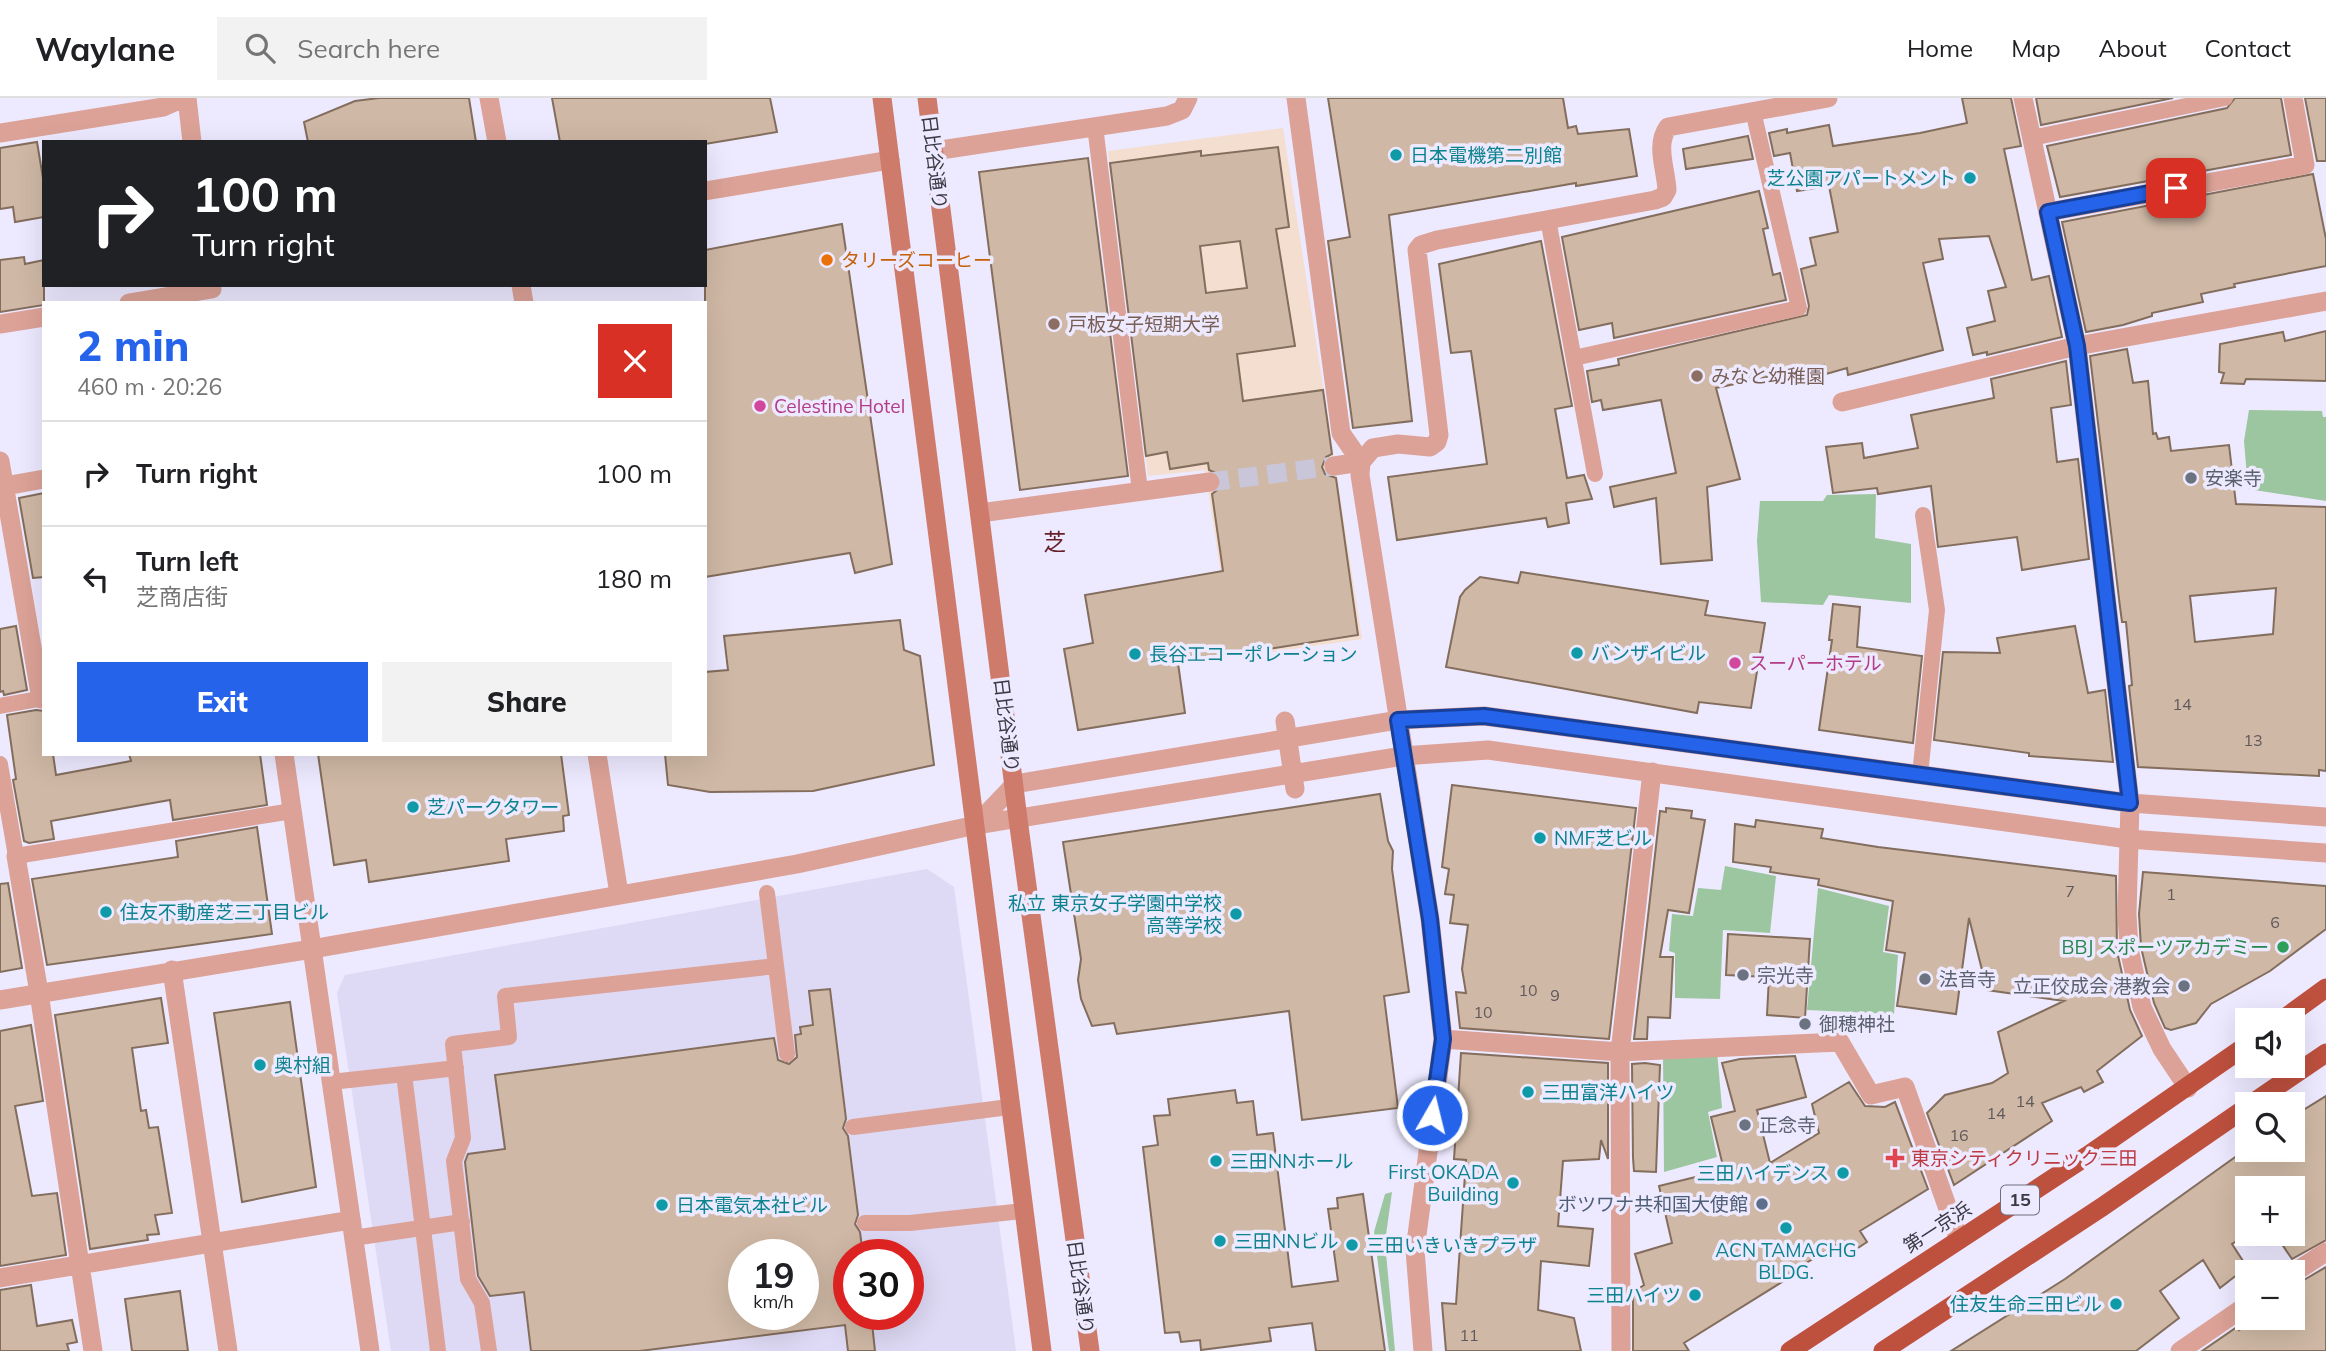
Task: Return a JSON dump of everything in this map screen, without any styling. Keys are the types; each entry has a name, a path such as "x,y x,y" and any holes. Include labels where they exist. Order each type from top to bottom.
{"highway":[{"path":"2298,1008 2326,988"},
{"path":"2269,1092 2326,1053"},
{"name":"第一京浜","path":"1793,1350 2188,1088 2235,1054"},
{"name":"15","path":"1883,1351 2102,1207 2235,1115"}],"main road":[{"path":"882,98 1042,1351"},
{"name":"日比谷通り","path":"927,98 1018,819 1090,1351"}],"street":[{"path":"0,133 163,107 185,98 192,140"},
{"path":"489,98 497,140"},
{"path":"934,151 1167,116 1182,110 1188,98"},
{"path":"1296,98 1341,433 1361,462"},
{"path":"1423,1351 1415,1250 1443,1039 1430,919 1360,475 1361,462 1373,448 1398,444 1430,447 1437,442 1439,435 1417,250 1429,242 1663,197 1667,190 1661,145 1662,135 1668,127 1828,98"},
{"path":"2023,98 2077,346 2130,803 2127,914 2134,979 2142,1007 2162,1049 2188,1088"},
{"path":"2048,212 2305,165 2293,98"},
{"path":"707,191 890,160"},
{"path":"144,301 213,292"},
{"path":"1842,401 2077,346 2326,301"},
{"path":"0,324 42,317"},
{"path":"0,461 2,486 42,694"},
{"path":"1335,466 1361,462"},
{"path":"2,486 42,479"},
{"path":"980,513 1210,482"},
{"path":"976,825 1015,784 1398,720 1484,716 2130,803 2326,817"},
{"path":"1285,721 1295,789"},
{"path":"0,1000 312,949 797,864 976,825 1403,755 1488,750 2128,839 2326,853"},
{"path":"284,756 370,1351"},
{"path":"597,756 619,894"},
{"path":"1621,1351 1620,1052 1653,772"},
{"path":"16,856 93,1351"},
{"path":"172,970 228,1351"},
{"path":"1443,1039 1620,1052 1840,1042 1871,1095 1905,1087 1959,1240"},
{"path":"0,1278 212,1243 352,1229"},
{"path":"2305,1266 2326,1252"},
{"path":"2180,1351 2235,1313"}],"lane":[{"path":"2032,138 2225,98"},
{"path":"1574,358 1798,307 1753,111"},
{"path":"1095,126 1140,491"},
{"path":"1548,219 1595,474"},
{"path":"1920,775 1937,610 1923,515"},
{"path":"0,706 42,699"},
{"path":"0,764 16,856 292,811"},
{"path":"767,893 787,1054"},
{"path":"489,1351 482,1303 468,1279 454,1161 463,1138 453,1044 509,1037 505,996 776,965"},
{"path":"331,1082 456,1068"},
{"path":"404,1074 438,1351"},
{"path":"853,1127 1009,1107"},
{"path":"865,1223 910,1223 1023,1211"},
{"path":"352,1229 423,1228 462,1223"}],"shaded area":[{"path":"1283,128 1362,639 1243,656 1241,644 1232,646 1205,470 1148,476 1108,151"},
{"path":"927,869 954,887 1016,1351 391,1351 337,993 345,975"}],"green space":[{"path":"2249,410 2322,411 2323,417 2326,417 2326,501 2248,489 2244,441"},
{"path":"1876,494 1875,538 1911,544 1911,603 1829,595 1823,605 1761,602 1757,541 1760,501 1823,501 1827,495"},
{"path":"1725,866 1776,876 1770,933 1723,930 1720,999 1675,998 1675,953 1669,951 1672,914 1693,916 1698,888 1721,890"},
{"path":"1818,888 1889,906 1883,952 1898,955 1894,1014 1807,1010"},
{"path":"1717,1051 1722,1108 1708,1112 1717,1157 1664,1172 1663,1054"},
{"path":"1392,1192 1385,1242 1395,1351 1389,1351 1374,1232 1385,1194"}],"building":[{"path":"379,98 469,98 476,140 308,140 304,122 355,101"},
{"path":"552,98 770,98 777,132 707,144 707,140 560,140"},
{"path":"1328,98 1563,98 1568,128 1576,126 1578,134 1629,129 1637,176 1576,186 1576,183 1389,215 1412,421 1353,428 1328,241 1350,237"},
{"path":"1962,98 2011,98 2021,146 2004,149 2032,280 2049,276 2062,337 1987,355 1987,352 1973,355 1967,328 1995,321 1988,291 2006,287 1989,236 1939,239 1943,259 1923,263 1943,350 1848,375 1847,368 1826,374 1824,365 1716,388 1740,479 1707,487 1712,560 1661,564 1656,498 1614,507 1610,487 1676,473 1661,400 1603,410 1601,400 1592,402 1587,371 1619,365 1618,359 1807,315 1809,306 1801,269 1816,265 1810,238 1838,232 1829,186 1797,191 1790,153 1774,156 1769,133 1787,129 1787,133 1829,125 1833,146 1920,133 1967,123"},
{"path":"2036,98 2173,98 2041,125"},
{"path":"2235,98 2281,98 2291,155 2060,197 2047,146 2227,108"},
{"path":"2305,98 2326,98 2326,161 2317,161"},
{"path":"1748,136 1753,159 1686,169 1683,149"},
{"path":"37,142 42,172 42,217 15,222 13,207 0,209 0,148"},
{"path":"1278,147 1289,227 1276,229 1295,346 1237,354 1243,401 1323,390 1332,454 1326,457 1322,467 1325,474 1336,478 1358,635 1178,663 1185,713 1078,730 1064,649 1093,643 1085,595 1223,571 1212,494 1221,487 1220,475 1209,470 1208,463 1170,469 1167,452 1146,456 1110,163 1201,151 1201,156","holes":["1240,241 1247,288 1206,293 1200,246"]},
{"name":"戸板女子短期大学","path":"1088,158 1128,476 1020,490 979,172"},
{"path":"2313,174 2326,239 2326,266 2234,284 2235,287 2201,294 2203,302 2152,313 2152,316 2123,325 2086,332 2062,222"},
{"path":"1759,191 1768,228 1763,229 1773,275 1780,273 1786,300 1614,338 1612,323 1579,330 1562,237"},
{"path":"842,224 892,564 855,573 850,553 707,577 707,250"},
{"path":"1541,241 1572,406 1555,409 1567,478 1584,475 1592,499 1566,503 1569,523 1548,527 1546,518 1397,540 1388,477 1487,464 1471,351 1451,353 1439,264"},
{"path":"24,257 25,264 42,260 42,305 0,312 0,260"},
{"path":"2326,331 2326,381 2246,379 2244,384 2221,383 2224,373 2219,372 2220,344 2283,332 2285,341"},
{"path":"2127,349 2133,383 2148,381 2153,434 2156,433 2158,439 2169,437 2171,451 2229,445 2236,504 2326,507 2326,771 2319,770 2319,776 2138,767 2129,686 2132,685 2126,622 2122,622 2090,356","holes":["2276,588 2273,634 2195,642 2190,596"]},
{"path":"2066,361 2071,405 2051,408 2057,462 2078,459 2089,559 2022,570 2017,537 1938,547 1931,486 1878,494 1877,488 1833,493 1826,447 1862,443 1864,458 1918,448 1911,415 1994,398 1991,379"},
{"path":"42,493 42,577 33,578 19,498"},
{"name":"バンザイビル","path":"1521,572 1708,601 1705,615 1765,623 1751,708 1699,702 1697,713 1446,667 1460,597 1465,590 1480,577 1518,583"},
{"path":"1833,604 1860,607 1857,647 1922,656 1913,743 1819,730 1832,640 1829,640"},
{"path":"900,620 904,650 920,656 934,765 813,791 710,792 668,785 665,756 707,756 707,672 728,670 724,636"},
{"path":"16,626 27,690 4,695 3,691 0,692 0,629"},
{"path":"2075,626 2088,693 2105,690 2113,762 2029,756 2029,753 1934,740 1943,652 2000,653 1997,638"},
{"path":"42,711 42,756 53,756 56,775 131,761 130,756 260,756 267,805 173,820 170,800 51,821 54,839 29,843 24,841 13,780 16,779 7,715"},
{"name":"芝パークタワー","path":"318,756 561,756 569,815 563,816 564,831 506,839 509,861 369,882 366,860 334,865"},
{"name":"NMF芝ビル","path":"1452,785 1636,808 1609,1039 1460,1028 1456,992 1466,993 1462,969 1468,925 1450,923 1454,895 1445,894 1449,869 1442,867"},
{"name":"私立 東京女子学園中学校 高等学校","path":"1380,794 1388,841 1393,851 1392,869 1409,992 1384,996 1398,1108 1302,1120 1289,1011 1117,1034 1114,1023 1092,1026 1081,999 1078,980 1081,959 1063,842"},
{"path":"1666,808 1692,811 1691,818 1705,820 1689,913 1668,910 1660,957 1673,957 1670,1018 1648,1017 1647,1039 1634,1039 1660,811 1666,812"},
{"path":"1756,820 1823,829 1821,838 1878,847 2116,876 2117,951 2130,1010 2142,1036 2097,1071 2103,1082 2084,1092 2081,1087 2042,1103 2052,1121 1954,1185 1927,1113 1945,1095 1992,1083 2008,1073 1998,1032 2064,1001 1987,990 1969,918 1956,1014 1897,1006 1905,953 1886,950 1893,901 1818,885 1819,879 1770,872 1771,867 1733,862 1735,824 1755,827"},
{"path":"257,827 272,934 47,965 32,879 178,857 176,841"},
{"path":"2143,872 2326,886 2326,929 2270,971 2211,1004 2196,1023 2171,1030 2165,1028 2154,1003 2141,947 2139,914"},
{"path":"8,883 22,968 0,972 0,884"},
{"path":"1728,934 1810,939 1805,1018 1767,1015 1769,977 1726,975"},
{"name":"日本電気本社ビル","path":"830,989 846,1119 843,1128 848,1136 858,1215 855,1224 861,1239 833,1239 833,1327 819,1328 819,1239 728,1239 728,1330 806,1330 640,1351 531,1351 524,1292 490,1296 478,1276 465,1162 468,1154 505,1149 495,1075 774,1038 778,1060 789,1064 797,1057 795,1035 801,1034 800,1027 813,1025 809,991"},
{"path":"161,998 168,1043 132,1048 141,1111 146,1110 149,1128 158,1127 172,1213 155,1215 159,1234 147,1235 148,1240 90,1249 55,1015"},
{"name":"奥村組","path":"290,1002 316,1187 242,1202 214,1013"},
{"path":"31,1025 43,1101 15,1106 32,1196 57,1193 66,1255 0,1266 0,1031"},
{"path":"1461,1053 1608,1063 1608,1159 1601,1140 1599,1159 1563,1161 1558,1226 1593,1229 1589,1266 1541,1261 1538,1310 1574,1318 1581,1351 1446,1351 1442,1303 1456,1304 1466,1160 1454,1159"},
{"path":"1795,1056 1806,1097 1757,1110 1770,1163 1819,1133 1812,1104 1849,1082 1865,1106 1885,1107 1895,1102 1928,1189 1860,1231 1867,1242 1844,1257 1836,1245 1788,1274 1790,1277 1684,1343 1689,1351 1633,1351 1633,1292 1644,1285 1635,1254 1672,1243 1659,1186 1724,1170 1711,1117 1735,1111 1722,1063 1740,1059"},
{"path":"1632,1064 1660,1065 1656,1172 1634,1171"},
{"name":"三田NNビル","path":"1235,1090 1237,1103 1253,1101 1257,1135 1273,1133 1292,1287 1338,1281 1328,1209 1338,1208 1337,1198 1363,1194 1385,1351 1316,1351 1312,1323 1269,1328 1271,1341 1201,1350 1200,1340 1181,1342 1179,1332 1165,1333 1143,1147 1158,1145 1154,1116 1170,1115 1168,1099"},
{"path":"2326,1096 2326,1240 2292,1259 2283,1246 2305,1246 2305,1176 2235,1176 2235,1242 2232,1244 2242,1260 2235,1260 2235,1276 2220,1288 2203,1260 2160,1291 2179,1318 2136,1351 1951,1351 2065,1279 2235,1157 2235,1162 2305,1162 2305,1109"},
{"path":"2326,1267 2326,1351 2202,1351 2235,1328 2305,1330 2305,1279"},
{"path":"31,1285 37,1326 72,1320 77,1342 67,1344 69,1351 0,1351 0,1290"},
{"path":"180,1291 188,1351 132,1351 125,1299"},
{"name":"日本電気本社ビル","path":"846,1330 873,1330 875,1351 848,1351"}],"tunnel":[{"path":"1210,482 1334,466"}],"place":[{"name":"日本電機第二別館","path":"1396,155"},
{"name":"芝公園アパートメント","path":"1970,178"},
{"name":"タリーズコーヒー","path":"827,260"},
{"name":"戸板女子短期大学","path":"1054,324"},
{"name":"みなと幼稚園","path":"1697,376"},
{"name":"Celestine Hotel","path":"760,406"},
{"name":"安楽寺","path":"2191,478"},
{"name":"バンザイビル","path":"1577,653"},
{"name":"長谷工コーポレーション","path":"1135,654"},
{"name":"スーパーホテル","path":"1735,663"},
{"name":"芝パークタワー","path":"413,807"},
{"name":"NMF芝ビル","path":"1540,838"},
{"name":"住友不動産芝三丁目ビル","path":"106,912"},
{"name":"私立 東京女子学園中学校 高等学校","path":"1236,914"},
{"name":"BBJ スポーツアカデミー","path":"2283,947"},
{"name":"宗光寺","path":"1743,975"},
{"name":"法音寺","path":"1925,979"},
{"name":"立正佼成会 港教会","path":"2184,986"},
{"name":"御穂神社","path":"1805,1024"},
{"name":"奥村組","path":"260,1065"},
{"name":"三田富洋ハイツ","path":"1528,1092"},
{"name":"正念寺","path":"1745,1125"},
{"name":"東京シティクリニック三田","path":"1895,1158"},
{"name":"三田NNホール","path":"1216,1161"},
{"name":"三田ハイデンス","path":"1843,1173"},
{"name":"First OKADA Building","path":"1513,1183"},
{"name":"ボツワナ共和国大使館","path":"1762,1204"},
{"name":"日本電気本社ビル","path":"662,1205"},
{"name":"ACN TAMACHG BLDG.","path":"1786,1228"},
{"name":"三田NNビル","path":"1220,1241"},
{"name":"三田いきいきプラザ","path":"1352,1245"},
{"name":"三田ハイツ","path":"1695,1295"},
{"name":"住友生命三田ビル","path":"2116,1304"}],"district":[{"name":"芝","path":"1055,542"}],"route":[{"path":"1432,1115 1443,1039 1430,919 1398,720 1484,716 2130,803 2077,346 2048,212 2176,188"}]}
